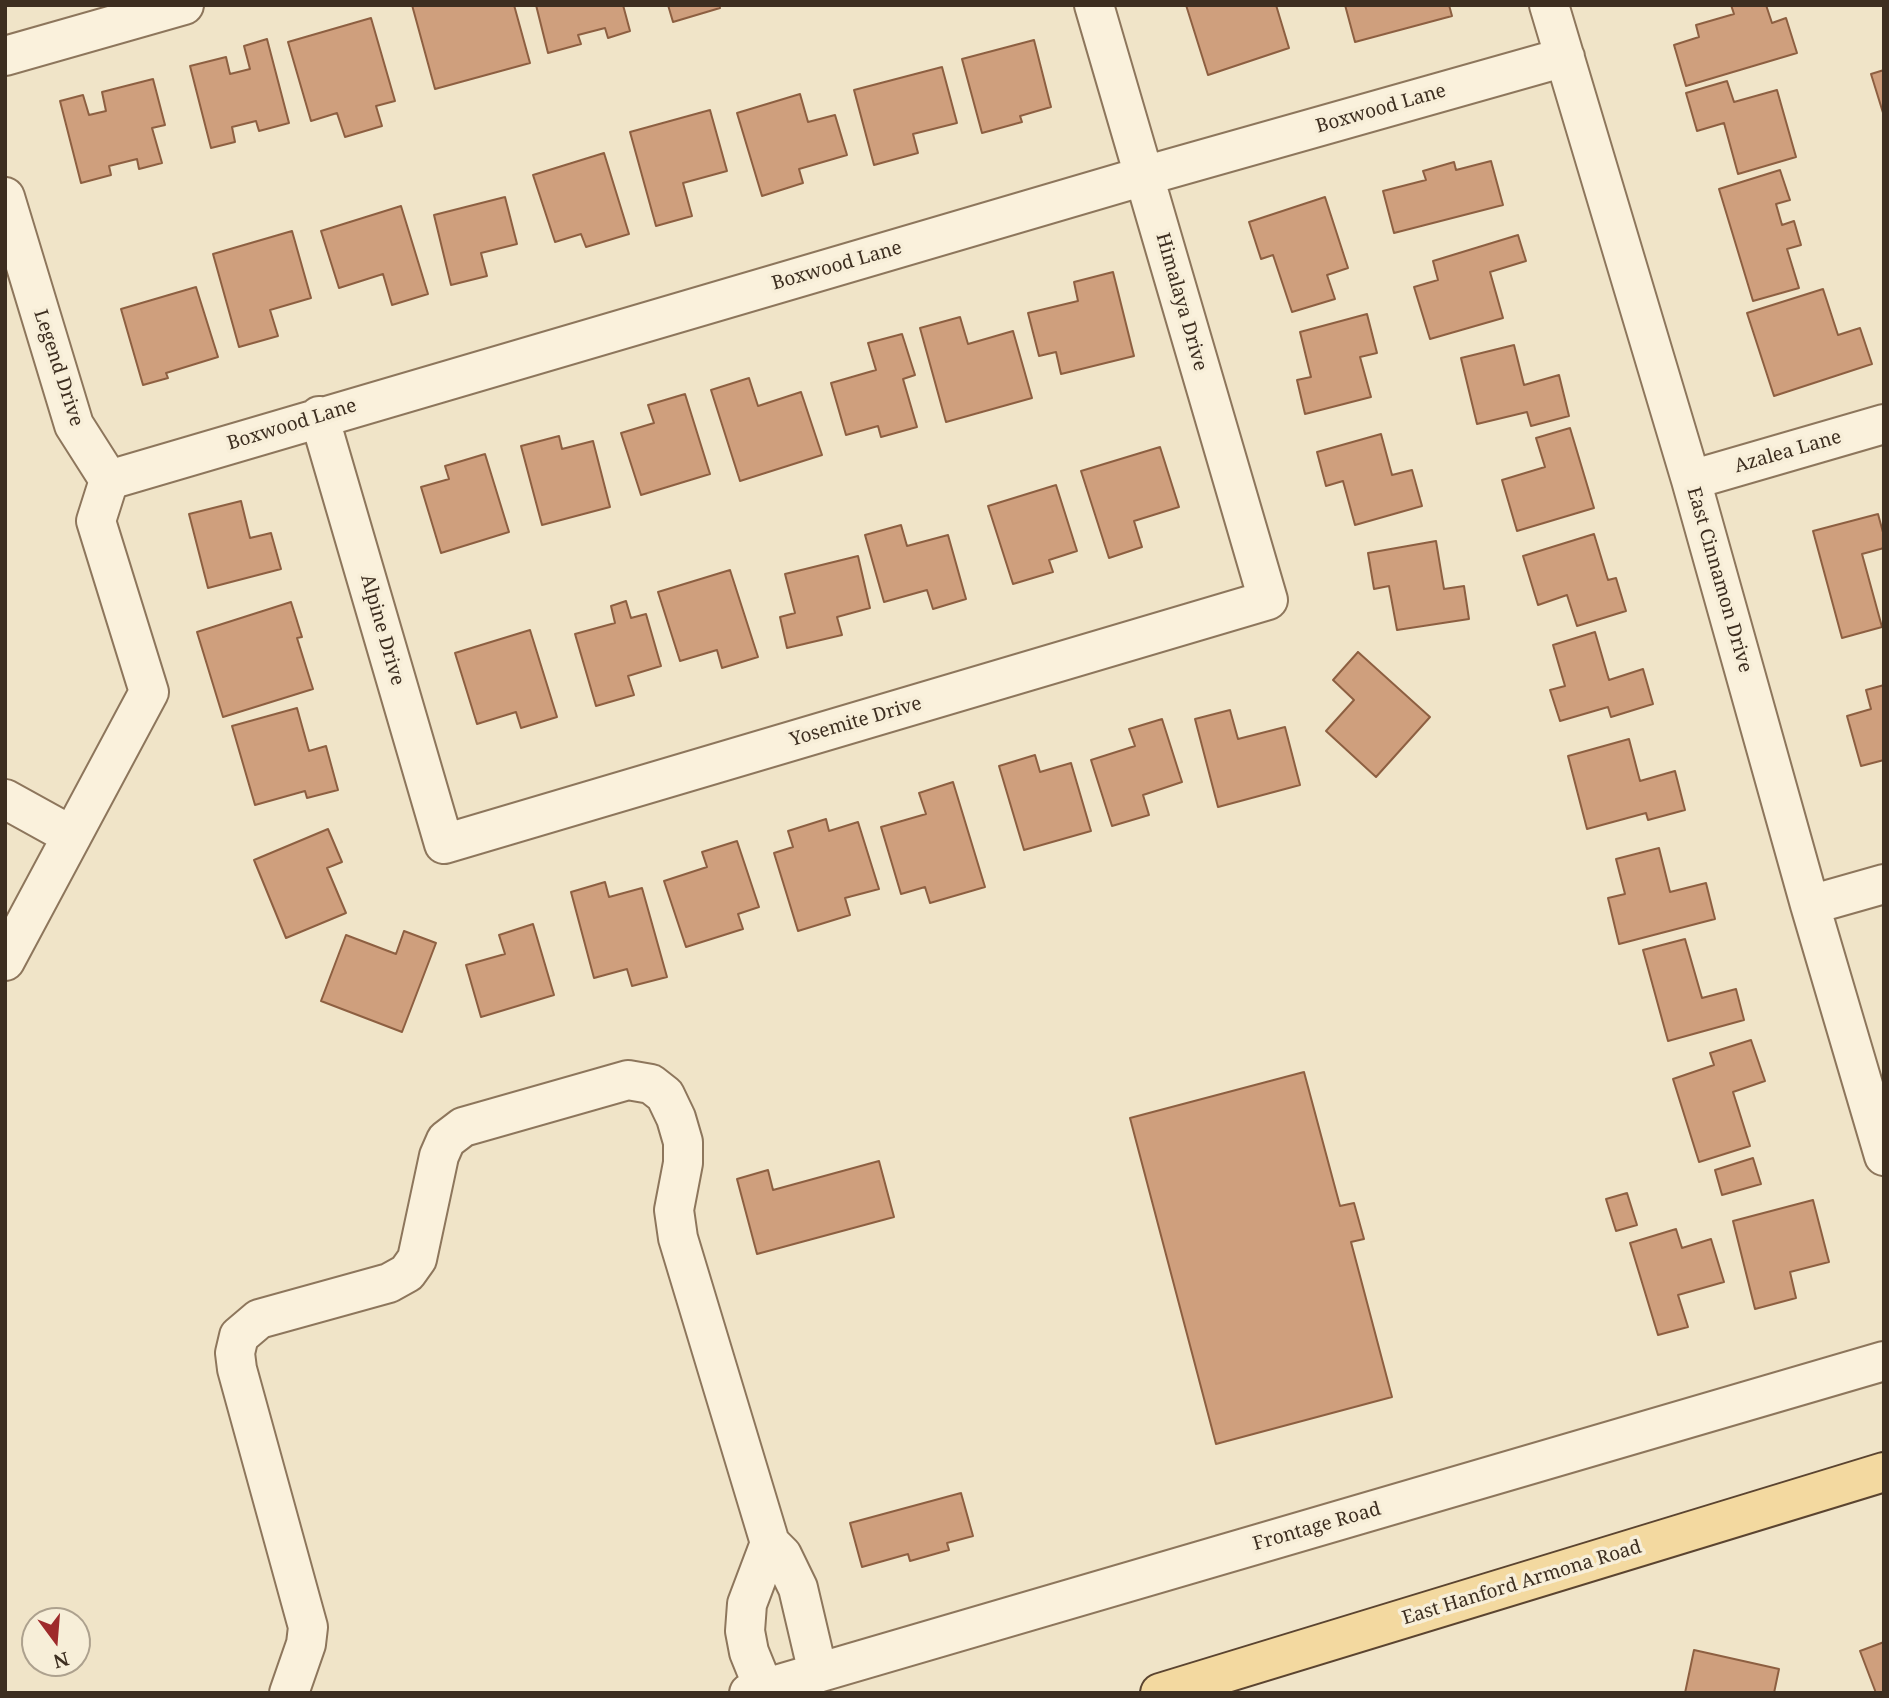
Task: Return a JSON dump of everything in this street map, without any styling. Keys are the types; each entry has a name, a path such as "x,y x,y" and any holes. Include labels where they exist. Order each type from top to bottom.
{"main road":[{"name":"East Hanford Armona Road","path":"1160,1693 1884,1472"}],"street":[{"path":"5,56 184,5"},
{"name":"Himalaya Drive","path":"1094,5 1268,600"},
{"name":"East Cinnamon Drive","path":"1549,5 1691,480 1810,905 1884,1156"},
{"name":"Boxwood Lane","path":"109,480 319,416 1144,176 1566,57"},
{"name":"Legend Drive","path":"5,197 74,425 109,480"},
{"name":"Alpine Drive","path":"319,416 444,844"},
{"name":"Azalea Lane","path":"1691,480 1884,424"},
{"path":"5,961 149,692 96,521 109,480"},
{"name":"Yosemite Drive","path":"444,844 1268,600"},
{"path":"5,799 72,836"},
{"path":"1810,905 1884,884"},
{"path":"289,1693 306,1644 308,1627 237,1369 235,1353 239,1336 259,1319 389,1283 407,1273 417,1259 439,1156 446,1140 463,1127 628,1080 651,1084 664,1095 676,1118 683,1142 683,1163 674,1210 678,1238 770,1543 782,1555 798,1588 784,1685"},
{"name":"Frontage Road","path":"784,1685 1884,1361"},
{"path":"770,1543 747,1604 745,1631 749,1652 784,1685"}],"building":[{"path":"412,5 514,5 530,63 435,89"},
{"path":"536,5 623,5 630,31 608,38 605,28 578,35 581,44 548,53"},
{"path":"668,5 719,5 720,8 673,22"},
{"path":"1186,5 1276,5 1289,48 1208,75"},
{"path":"1345,5 1449,5 1452,16 1355,42"},
{"path":"1731,5 1766,5 1772,23 1786,18 1797,53 1686,86 1674,45 1699,37 1696,25 1734,14"},
{"path":"371,18 395,101 376,106 382,126 345,137 337,113 311,121 288,42"},
{"path":"267,39 289,123 259,131 256,121 232,127 235,142 211,148 190,66 226,57 230,74 250,69 244,46"},
{"path":"1034,40 1051,107 1020,116 1022,122 982,133 962,59"},
{"path":"942,67 957,123 913,134 918,153 874,165 854,90"},
{"path":"1884,70 1884,116 1871,74"},
{"path":"153,79 165,125 152,128 162,163 139,169 137,159 109,166 111,175 81,183 60,101 83,95 89,115 106,111 102,92"},
{"path":"1727,81 1734,102 1777,90 1796,157 1738,174 1724,123 1697,131 1686,93"},
{"path":"800,94 808,122 835,115 847,155 799,169 803,183 762,196 737,113"},
{"path":"710,110 727,171 683,183 692,216 656,226 630,132"},
{"path":"604,153 629,234 586,247 581,234 555,242 533,175"},
{"path":"1491,161 1503,205 1394,233 1383,191 1426,180 1423,171 1454,162 1456,170"},
{"path":"1780,170 1790,200 1776,204 1782,225 1794,221 1801,245 1787,249 1799,288 1753,301 1719,189"},
{"path":"505,197 517,244 481,253 487,276 451,285 434,215"},
{"path":"1325,197 1348,268 1327,275 1335,299 1292,312 1273,255 1261,259 1249,222"},
{"path":"401,206 428,294 392,305 383,274 339,288 321,231"},
{"path":"292,231 311,298 270,310 278,336 239,347 213,254"},
{"path":"1518,235 1526,261 1490,272 1503,318 1430,339 1414,287 1438,280 1433,261"},
{"path":"1113,272 1134,356 1061,374 1056,352 1039,356 1028,313 1078,301 1074,282"},
{"path":"196,287 218,357 166,373 168,378 143,385 121,309"},
{"path":"1823,289 1838,335 1860,328 1872,364 1774,396 1747,313"},
{"path":"1367,314 1377,353 1360,357 1371,397 1305,414 1297,380 1311,377 1300,332"},
{"path":"960,317 968,344 1013,331 1032,398 946,422 920,328"},
{"path":"902,334 915,375 903,379 917,427 881,437 878,426 846,435 831,383 876,370 868,343"},
{"path":"1514,345 1524,385 1559,375 1569,416 1531,426 1527,412 1477,424 1461,358"},
{"path":"749,378 758,406 801,392 822,455 740,481 711,390"},
{"path":"685,394 710,474 641,495 621,433 654,423 648,405"},
{"path":"1570,428 1594,508 1517,531 1502,480 1545,467 1536,438"},
{"path":"1381,434 1392,475 1412,470 1422,506 1355,525 1343,481 1326,486 1317,452"},
{"path":"559,436 562,449 593,441 610,507 542,525 521,446"},
{"path":"1160,447 1179,507 1134,521 1142,547 1109,558 1081,471"},
{"path":"485,454 509,532 441,553 421,487 449,479 445,466"},
{"path":"1056,485 1077,551 1049,560 1053,572 1013,584 988,506"},
{"path":"241,501 250,538 271,533 281,569 208,588 189,514"},
{"path":"1878,514 1884,548 1862,554 1882,627 1842,638 1813,531"},
{"path":"901,525 907,546 948,535 966,599 933,609 927,590 884,602 865,535"},
{"path":"1594,534 1608,580 1616,578 1626,611 1577,626 1567,595 1538,605 1523,556"},
{"path":"1436,541 1444,589 1464,586 1469,619 1397,630 1389,586 1374,589 1368,553"},
{"path":"858,556 870,608 837,617 842,635 787,648 780,617 795,613 785,574"},
{"path":"730,570 758,657 722,668 717,650 680,661 658,592"},
{"path":"626,601 631,618 646,614 661,666 628,676 634,695 596,706 575,634 615,623 611,606"},
{"path":"291,602 302,637 297,638 313,689 223,717 197,632"},
{"path":"530,630 557,717 521,728 516,712 477,724 455,653"},
{"path":"1595,632 1609,680 1643,669 1653,704 1611,717 1608,707 1560,721 1550,690 1565,686 1553,645"},
{"path":"1358,652 1430,717 1376,777 1326,731 1354,700 1333,680"},
{"path":"1884,685 1884,760 1861,766 1847,716 1871,709 1866,690"},
{"path":"297,708 309,751 326,746 338,790 307,798 305,791 255,805 232,726"},
{"path":"1230,710 1238,739 1285,727 1300,785 1218,807 1195,719"},
{"path":"1162,719 1182,782 1143,795 1149,815 1112,826 1091,760 1135,746 1129,729"},
{"path":"1629,739 1640,781 1675,771 1685,810 1648,820 1646,813 1587,829 1568,756"},
{"path":"1035,755 1040,772 1071,763 1091,831 1024,850 999,766"},
{"path":"953,782 985,887 930,903 925,887 901,894 881,827 926,814 919,793"},
{"path":"826,819 829,831 858,822 879,889 845,898 850,915 798,931 774,853 793,847 788,831"},
{"path":"328,829 342,862 327,868 346,913 286,938 254,860"},
{"path":"737,841 759,907 738,914 743,929 686,947 664,881 707,867 702,852"},
{"path":"1659,848 1670,892 1706,883 1715,919 1619,944 1608,898 1625,894 1616,859"},
{"path":"605,882 609,897 642,888 667,977 632,986 627,969 594,978 571,892"},
{"path":"533,924 554,995 481,1017 466,965 505,954 499,935"},
{"path":"404,931 436,943 402,1032 321,1001 346,935 396,954"},
{"path":"1685,939 1702,998 1736,989 1744,1020 1668,1041 1643,950"},
{"path":"1751,1040 1765,1081 1733,1092 1750,1146 1699,1162 1673,1079 1714,1065 1710,1053"},
{"path":"1304,1072 1340,1206 1354,1203 1364,1239 1351,1242 1392,1397 1216,1444 1130,1118"},
{"path":"1753,1158 1761,1184 1722,1195 1715,1170"},
{"path":"879,1161 894,1217 757,1254 737,1179 768,1170 773,1190"},
{"path":"1627,1193 1637,1225 1616,1231 1606,1199"},
{"path":"1813,1200 1829,1262 1790,1272 1796,1298 1755,1309 1733,1221"},
{"path":"1676,1229 1682,1248 1711,1239 1724,1282 1678,1295 1688,1327 1658,1335 1630,1243"},
{"path":"961,1493 973,1536 947,1543 949,1550 910,1561 908,1554 862,1567 850,1523"},
{"path":"1884,1642 1884,1693 1876,1693 1860,1651"},
{"path":"1694,1650 1779,1669 1774,1693 1685,1693"}]}
